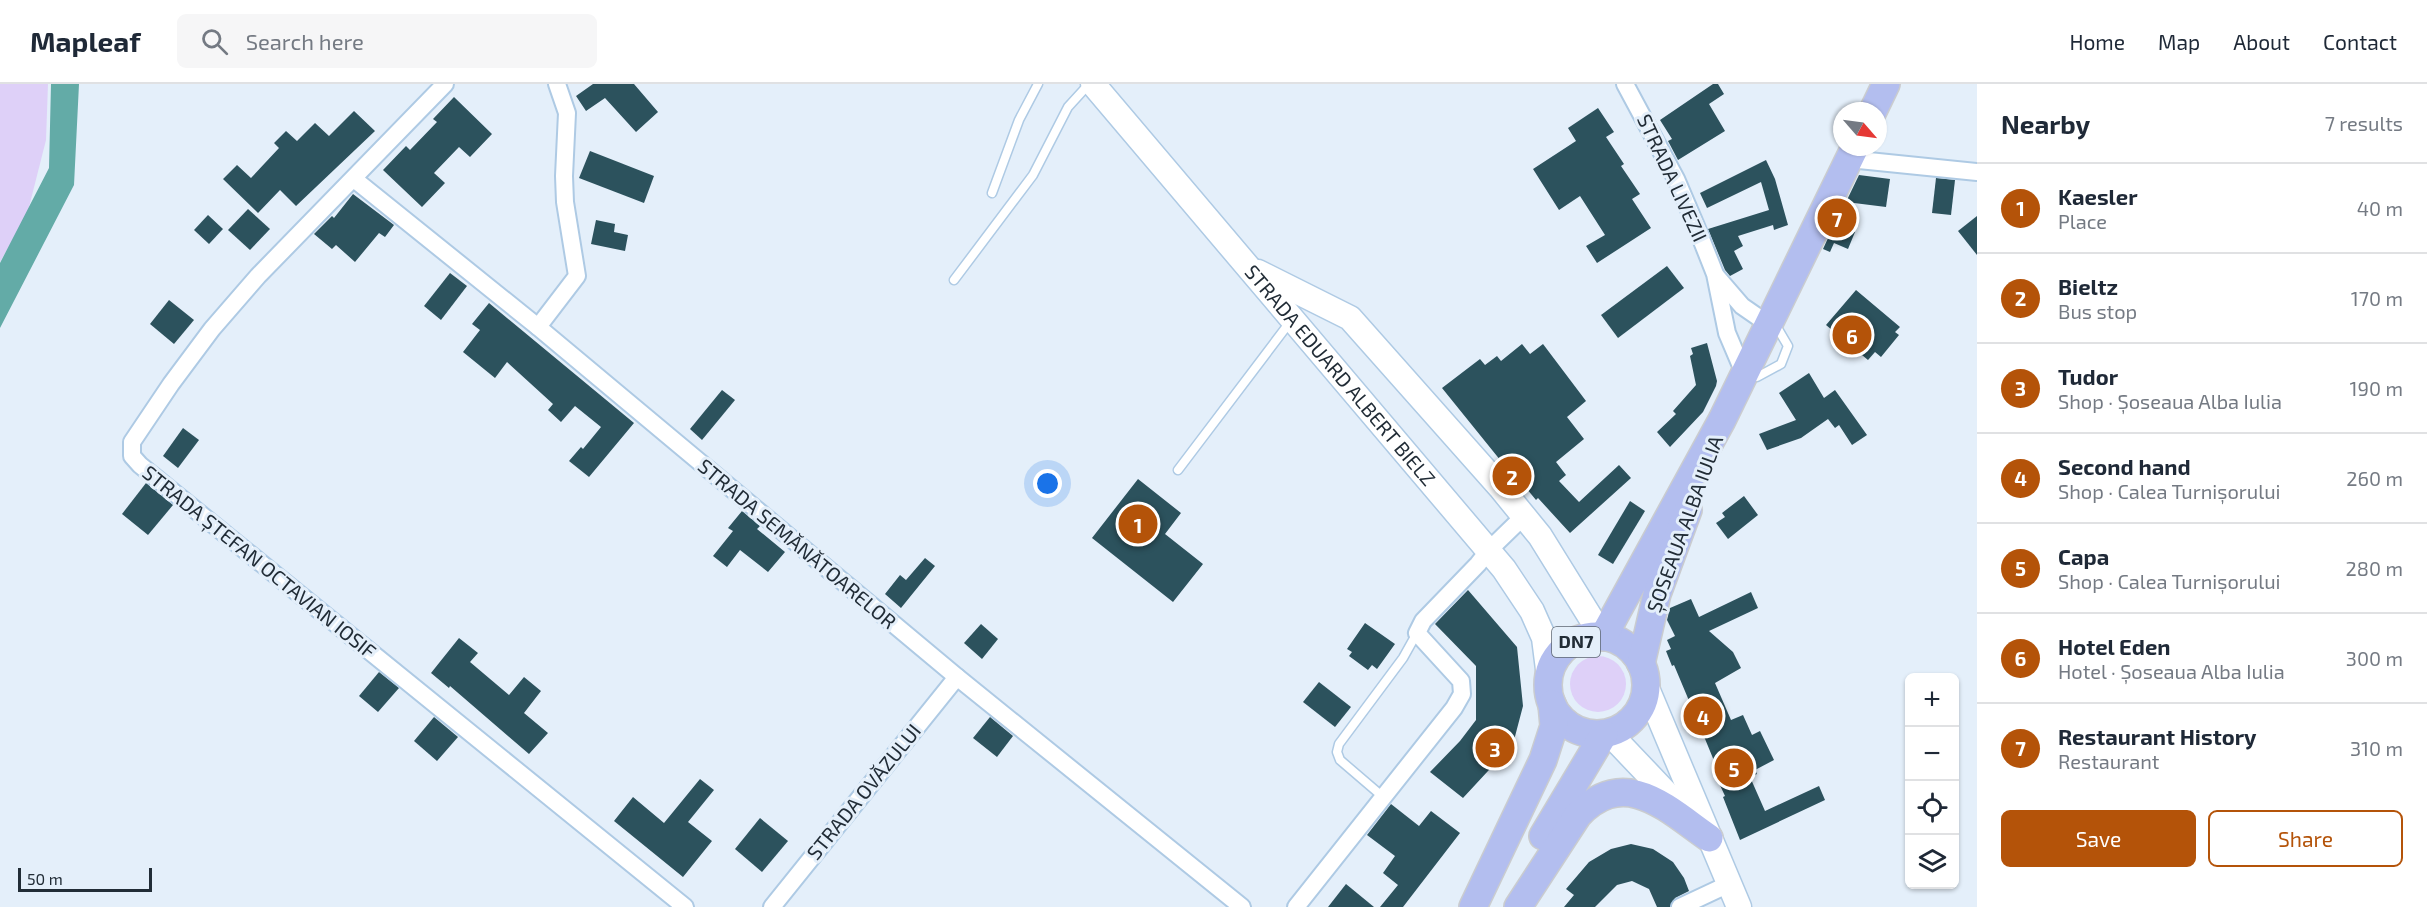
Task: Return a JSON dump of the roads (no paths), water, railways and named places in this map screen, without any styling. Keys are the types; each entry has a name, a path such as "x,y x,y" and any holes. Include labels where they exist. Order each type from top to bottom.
{"main road":[{"path":"1877,102 1886,84"},
{"name":"ȘOSEAUA ALBA IULIA","path":"1602,637 1722,420 1851,156"},
{"name":"ȘOSEAUA ALBA IULIA","path":"1502,907 1606,733 1619,729 1636,716 1641,706 1650,617 1722,420"},
{"name":"DN7","path":"1473,907 1546,754 1554,726 1549,677 1557,658 1564,650 1581,639 1602,637 1630,648 1644,675"},
{"path":"1552,704 1564,722 1573,728 1593,734 1606,733"},
{"path":"1518,907 1578,815 1599,798 1628,791 1646,796 1709,838"}],"street":[{"name":"STRADA ȘTEFAN OCTAVIAN IOSIF","path":"445,84 258,276 212,329 132,442 132,456 140,465 686,907"},
{"path":"538,327 577,276 565,202 567,113 557,84"},
{"path":"1090,84 1250,268"},
{"name":"STRADA LIVEZII","path":"1625,84 1676,179 1715,274 1727,333 1744,373"},
{"path":"1872,156 1977,172"},
{"name":"STRADA SEMĂNĂTOARELOR","path":"354,178 538,327 957,678 1242,907"},
{"name":"STRADA EDUARD ALBERT BIELZ","path":"1250,268 1489,550 1532,611 1544,638 1549,677"},
{"name":"STRADA EDUARD ALBERT BIELZ","path":"1250,268 1350,318 1524,516 1553,554 1602,637"},
{"name":"STRADA LIVEZII","path":"1715,274 1742,306 1768,324"},
{"path":"1296,907 1454,708 1462,694 1461,681 1417,633 1423,621 1524,516"},
{"path":"1644,675 1739,907"},
{"name":"STRADA OVĂZULUI","path":"772,907 957,678"},
{"path":"1606,733 1709,838"},
{"path":"1680,907 1729,884"}],"lane":[{"path":"992,193 1019,120 1038,84"},
{"path":"954,280 1033,175 1068,107 1090,84"},
{"path":"1178,470 1292,320"},
{"path":"1382,796 1340,760 1337,752 1339,744 1403,658 1417,633"}],"place":[{"name":"Restaurant History","path":"1837,218"},
{"name":"Hotel Eden","path":"1852,335"},
{"name":"Bieltz","path":"1512,476"},
{"name":"Kaesler","path":"1138,524"},
{"name":"Second hand","path":"1703,716"},
{"name":"Tudor","path":"1495,748"},
{"name":"Capa","path":"1734,768"}]}
